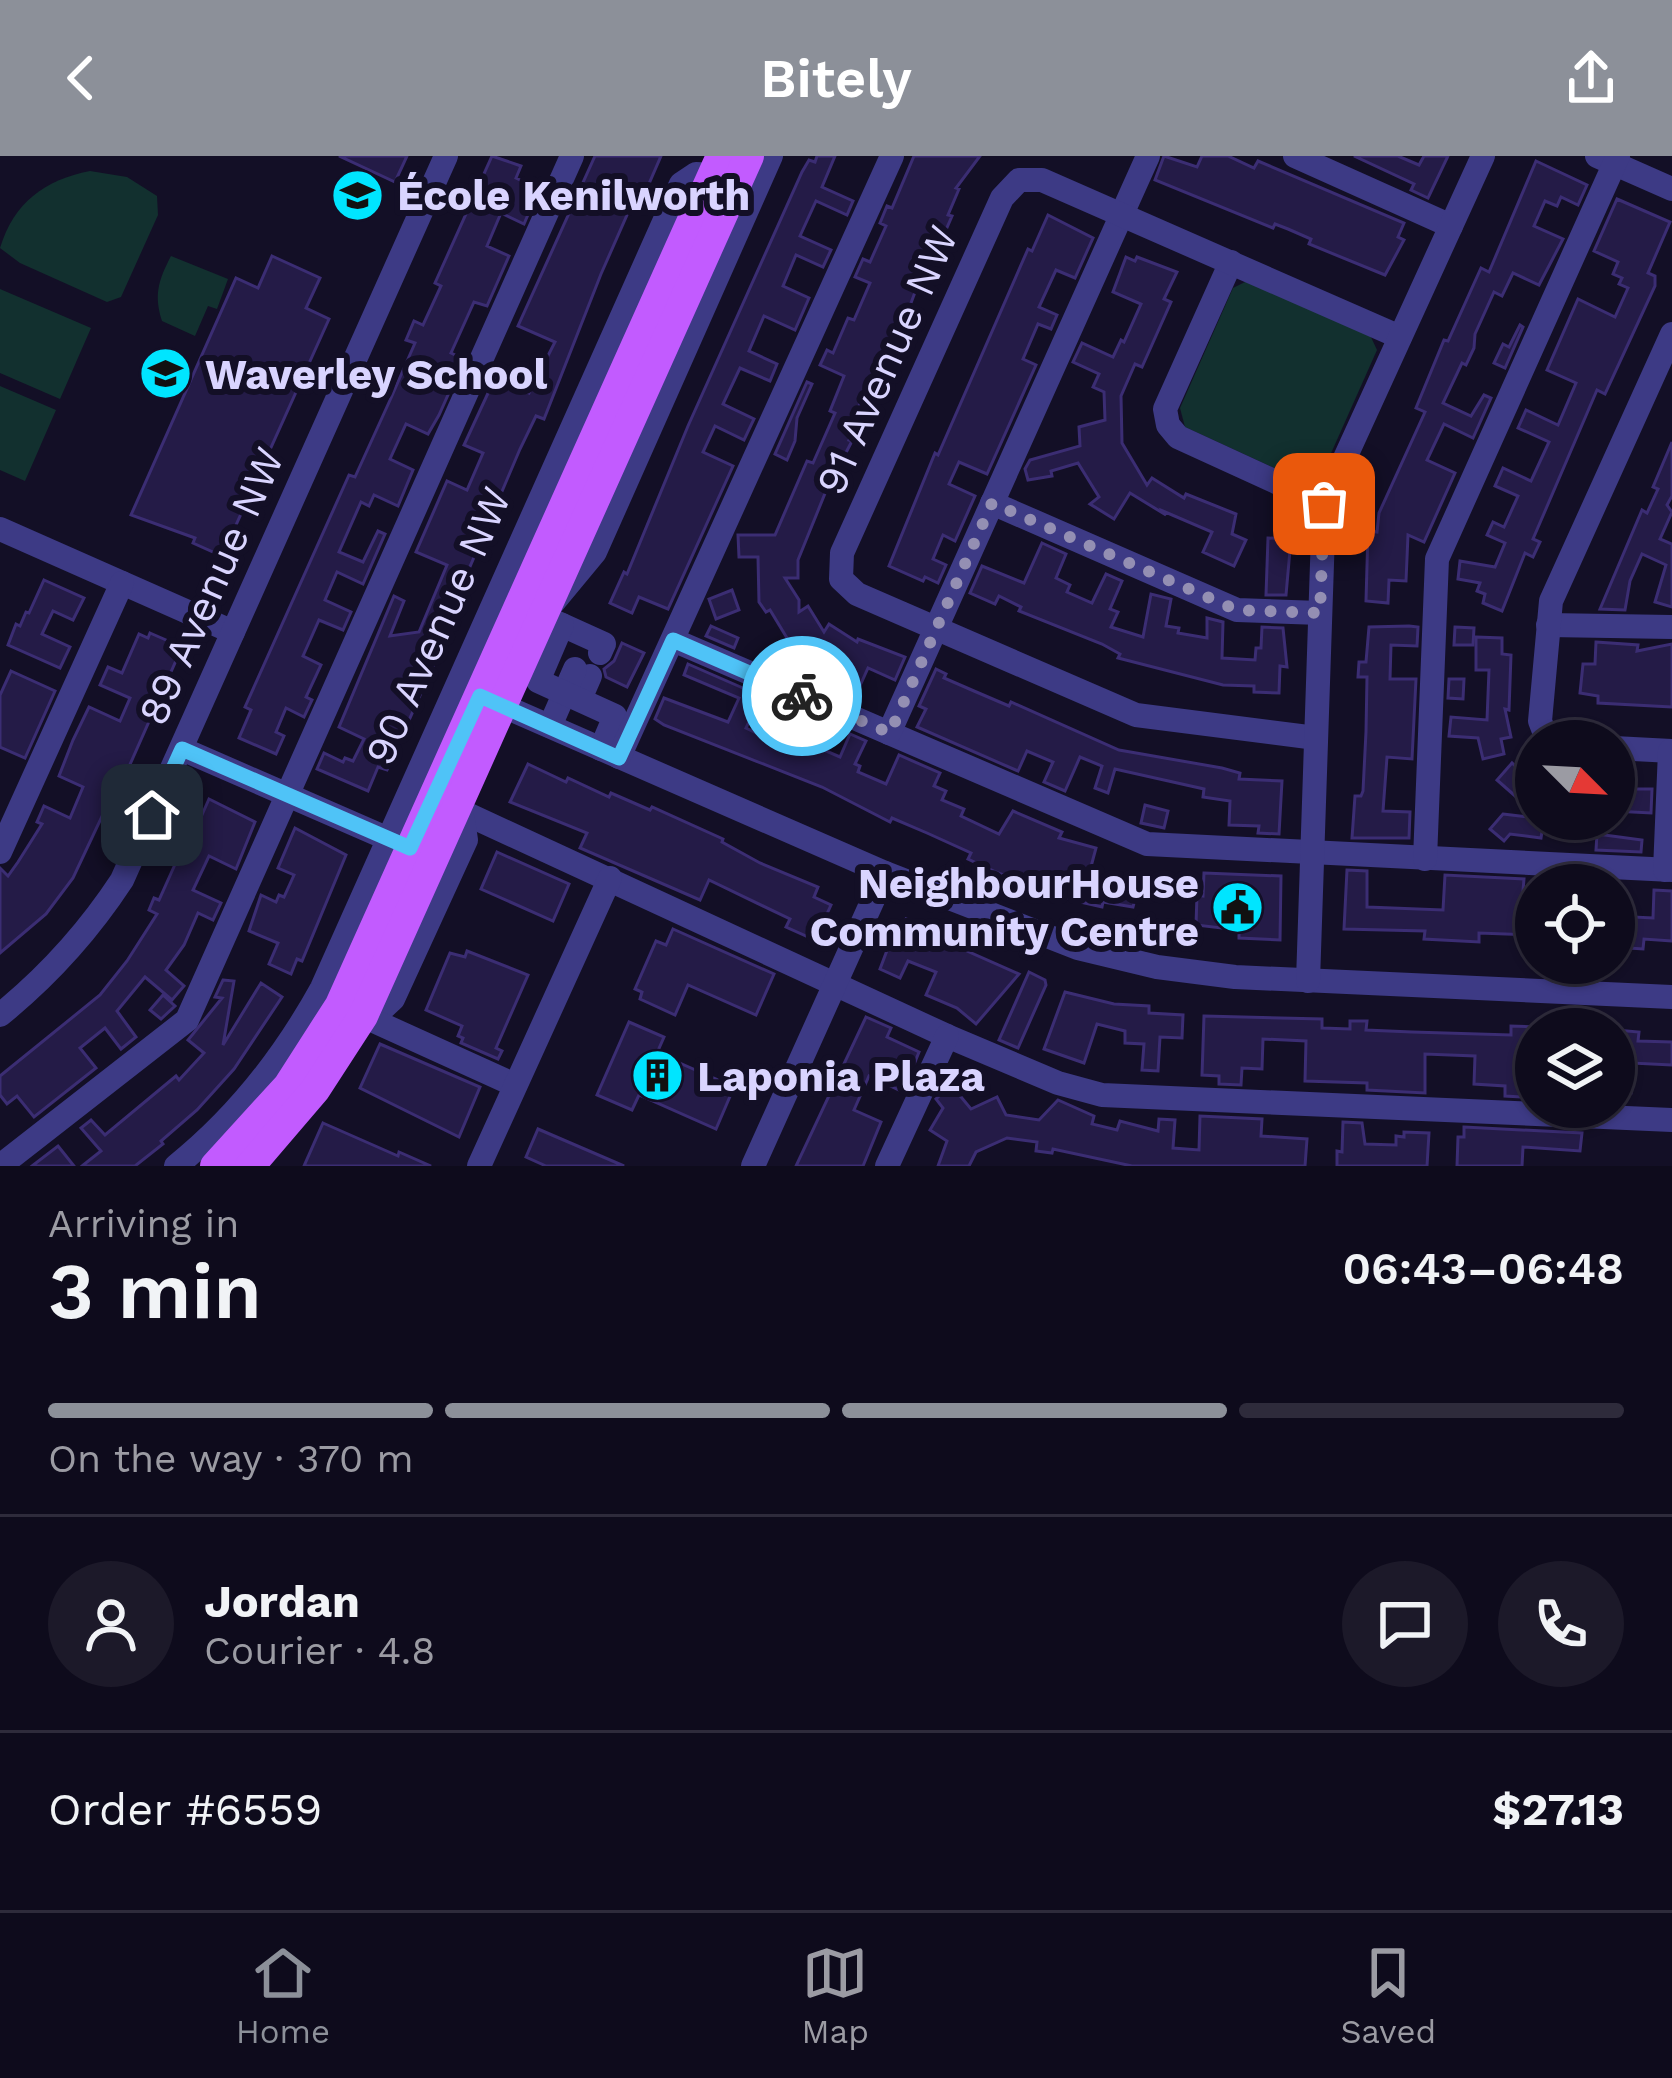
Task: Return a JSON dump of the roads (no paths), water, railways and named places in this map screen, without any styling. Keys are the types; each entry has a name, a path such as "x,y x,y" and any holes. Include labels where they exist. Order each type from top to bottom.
{"main road":[{"name":"90 Avenue NW","path":"215,1166 288,1086 320,1042 411,849 491,701 528,677 749,156"},
{"name":"90 Avenue NW","path":"250,1166 315,1090 363,1016 411,849 456,808 491,701 717,165"}],"street":[{"name":"89 Avenue NW","path":"0,1015 95,921 122,880 446,156"},
{"path":"0,1166 187,1020 572,156"},
{"name":"90 Avenue NW","path":"552,621 595,552 771,156"},
{"path":"610,753 673,640 892,156"},
{"path":"890,733 1148,156"},
{"path":"1295,156 1451,226"},
{"path":"1309,981 1324,504 1483,156"},
{"path":"1425,859 1437,560 1610,159 1672,189"},
{"name":"90 Avenue NW","path":"176,1166 235,1112 298,1033 411,849 681,184 717,165"},
{"name":"91 Avenue NW","path":"936,628 857,594 841,578 842,553 1002,198 1019,180 1042,180 1122,215"},
{"path":"1122,215 1400,337"},
{"path":"1231,262 1165,409 1168,425 1178,437 1324,504"},
{"path":"1540,720 1551,601 1672,334"},
{"path":"992,503 1237,610 1320,613"},
{"path":"3,538 232,632"},
{"path":"0,851 122,583"},
{"path":"552,621 615,716 610,753"},
{"path":"1548,625 1672,627"},
{"path":"936,628 1136,715 1316,738"},
{"path":"673,640 1147,844 1669,870 1671,751 1635,749"},
{"path":"528,677 583,668"},
{"path":"550,726 583,668"},
{"path":"491,701 884,873 1078,948 1183,971 1672,997"},
{"path":"182,749 411,849"},
{"path":"456,808 947,1036 1058,1083 1102,1095 1672,1120"},
{"name":"90 Avenue NW","path":"363,1016 379,1012 393,1000 459,858 466,830 456,808"},
{"path":"753,1166 884,873"},
{"path":"479,1166 610,878"},
{"path":"363,1016 515,1085"},
{"path":"887,1166 947,1036"}],"place":[{"name":"École Kenilworth","path":"358,195"},
{"name":"Waverley School","path":"166,374"},
{"name":"NeighbourHouse Community Centre","path":"1238,907"},
{"name":"Laponia Plaza","path":"658,1076"}]}
